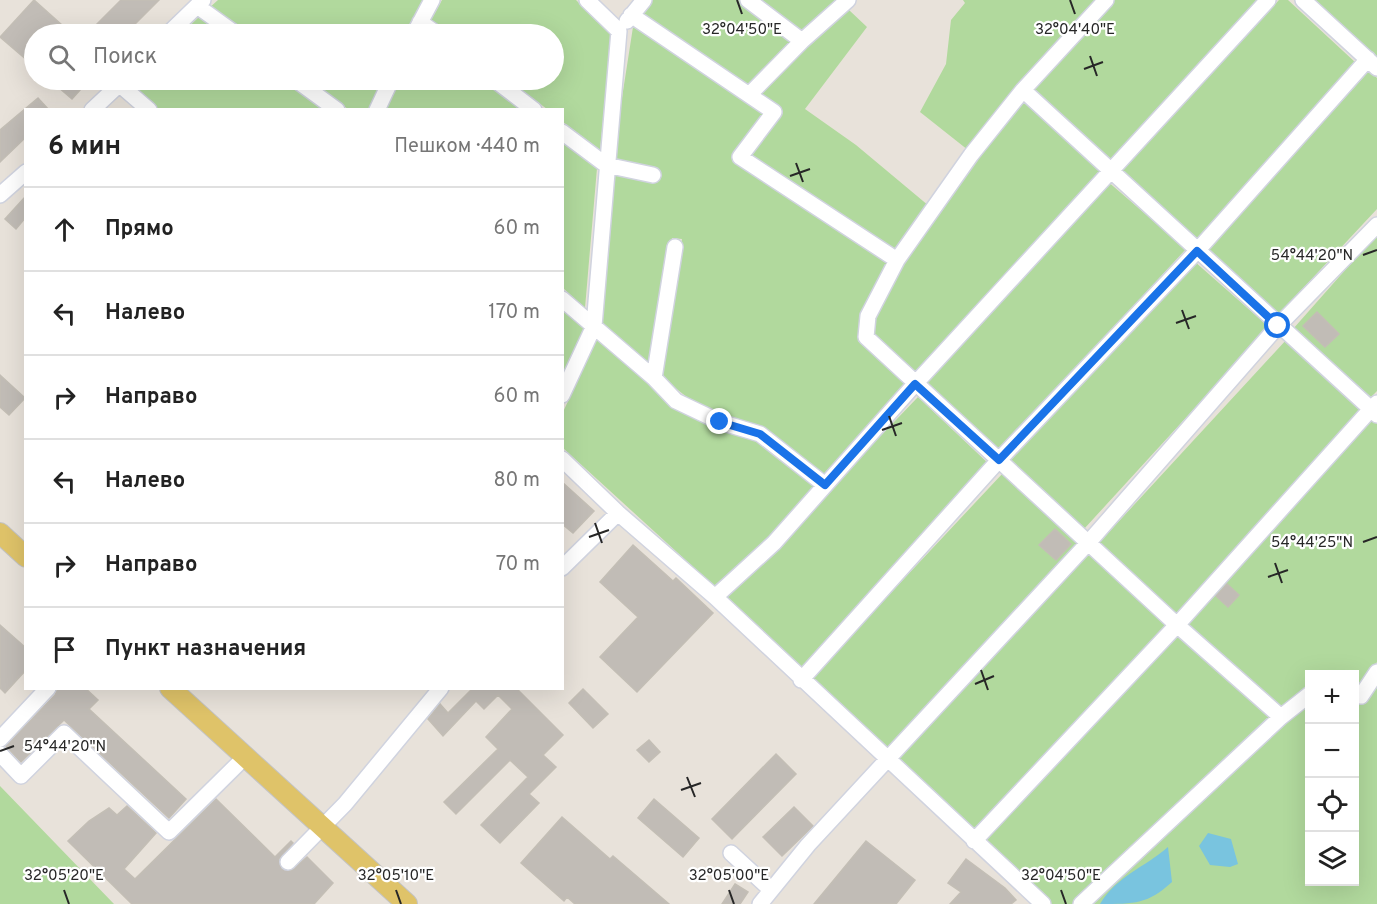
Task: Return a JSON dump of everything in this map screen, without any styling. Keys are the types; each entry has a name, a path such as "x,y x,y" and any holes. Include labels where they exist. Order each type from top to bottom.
{"main road":[{"path":"0,533 24,555"},
{"path":"172,690 323,826 402,903"}],"street":[{"path":"419,24 432,0"},
{"path":"587,0 619,31"},
{"path":"564,392 594,326 619,31 644,0"},
{"path":"748,0 802,41"},
{"path":"749,95 802,41 848,0"},
{"path":"1106,0 1023,90 971,155 897,260 868,316 866,338 1177,625 1281,717"},
{"path":"715,597 774,543 915,384 1268,0"},
{"path":"801,680 999,460 1372,63 1303,0"},
{"path":"178,24 200,3 224,24"},
{"path":"632,15 774,112 740,157 897,260"},
{"path":"94,108 113,90"},
{"path":"129,90 147,108"},
{"path":"310,90 334,108"},
{"path":"378,108 387,90"},
{"path":"508,90 531,108"},
{"path":"974,841 1177,625 1375,409 1278,326 1023,90"},
{"path":"564,134 606,165 653,176"},
{"path":"0,195 24,174"},
{"path":"760,904 808,845 888,762 1088,543 1278,326 1377,225"},
{"path":"654,378 675,247"},
{"path":"564,300 654,378 676,401 720,422 760,434 825,485"},
{"path":"564,461 618,513 715,597 888,762 1043,904"},
{"path":"564,566 618,513"},
{"path":"1359,696 1377,672"},
{"path":"0,739 46,690"},
{"path":"288,862 345,804 439,690"},
{"path":"1081,904 1281,717 1305,698"},
{"path":"0,754 21,776 64,733 169,832 245,757"},
{"path":"731,853 771,890"}],"green space":[{"path":"218,0 425,0 413,24 230,24 208,9"},
{"path":"442,0 576,0 612,36 600,150 564,123 564,108 546,108 521,90 564,90 564,24 436,24 431,20"},
{"path":"653,0 738,0 792,41 748,90 642,15"},
{"path":"758,0 838,0 803,33"},
{"path":"963,0 1097,0 1017,84 968,150 920,112 946,64 951,20 965,3"},
{"path":"1113,0 1262,0 1110,165 1030,88"},
{"path":"1279,0 1288,0 1356,63 1198,244 1119,172"},
{"path":"1313,0 1377,0 1377,61"},
{"path":"849,10 867,27 805,109 856,145 929,206 896,252 748,157 783,113 757,93 805,44"},
{"path":"201,15 214,24 192,24"},
{"path":"633,27 766,113 733,158 890,263 860,313 858,341 909,386 824,475 773,434 705,411 661,377 682,239 672,238 651,368 602,322 612,162"},
{"path":"1369,71 1377,78 1377,209 1279,314 1208,250"},
{"path":"131,90 305,90 330,108 157,108"},
{"path":"320,90 381,90 372,108 347,108"},
{"path":"395,90 497,90 521,108 385,108"},
{"path":"1025,98 1104,174 915,378 871,334 880,308 900,271 947,201"},
{"path":"564,143 597,168 585,308 564,289"},
{"path":"1106,180 1186,249 998,453 919,384"},
{"path":"1377,234 1377,391 1371,397 1293,329"},
{"path":"1194,261 1269,327 1084,529 1010,461"},
{"path":"564,306 587,327 564,378"},
{"path":"598,337 671,404 718,430 752,438 773,451 817,486 771,539 714,586 564,449 564,410"},
{"path":"1287,339 1362,407 1175,617 1097,545"},
{"path":"918,397 990,465 803,671 726,597"},
{"path":"1370,416 1377,423 1377,662 1359,688 1359,670 1305,670 1305,689 1280,710 1187,624"},
{"path":"1003,473 1079,544 890,750 812,677"},
{"path":"1088,551 1170,624 974,834 896,762"},
{"path":"1176,631 1271,720 1074,904 1051,904 981,841"},
{"path":"1377,681 1377,904 1088,904 1305,705 1305,886 1359,886 1359,696"},
{"path":"0,786 114,904 0,904"}],"water":[{"path":"1208,833 1231,839 1238,864 1230,867 1210,865 1199,846"},
{"path":"1168,847 1172,882 1148,899 1123,904 1100,904 1123,879"}],"building":[{"path":"34,0 61,24 24,24 24,57 0,37"},
{"path":"121,0 159,0 135,24 97,24"},
{"path":"62,90 80,90 72,99"},
{"path":"38,98 47,108 26,108"},
{"path":"24,110 24,139 0,162 0,130"},
{"path":"24,198 24,219 16,229 5,219"},
{"path":"1317,312 1339,334 1325,347 1303,326"},
{"path":"0,375 24,399 9,415 0,407"},
{"path":"564,484 594,511 573,533 564,526"},
{"path":"1055,529 1071,544 1056,560 1039,545"},
{"path":"633,545 673,581 676,578 713,613 637,692 600,657 638,617 600,582"},
{"path":"1227,584 1239,595 1228,607 1216,596"},
{"path":"0,625 24,646 24,672 5,693 0,688"},
{"path":"583,689 608,714 593,728 569,703"},
{"path":"57,690 87,690 98,700 89,709 186,799 169,818 64,720 21,762 6,746"},
{"path":"471,690 518,690 563,735 543,755 556,767 529,794 539,803 500,843 481,825 528,777 510,760 456,814 444,802 498,749 486,737 512,709 498,695 484,709 476,701 443,736 428,719 440,704 448,713"},
{"path":"649,740 660,752 649,762 637,750"},
{"path":"776,754 796,774 732,839 712,819"},
{"path":"216,799 275,857 291,841 293,843 279,859 282,869 291,871 307,857 333,883 314,904 132,904 68,841 89,821 109,808 117,815 127,806 156,833 124,869 135,879"},
{"path":"654,799 699,838 683,857 638,818"},
{"path":"794,807 813,826 782,856 763,837"},
{"path":"562,817 610,859 613,856 669,904 575,904 567,897 564,901 521,863"},
{"path":"866,841 915,880 896,904 814,904"},
{"path":"966,859 1005,888 1016,900 1011,904 950,904 961,892 948,883"},
{"path":"735,884 748,892 740,904 722,904"}],"route":[{"path":"720,422 760,434 825,485 915,384 999,460 1197,251 1278,326"}]}
